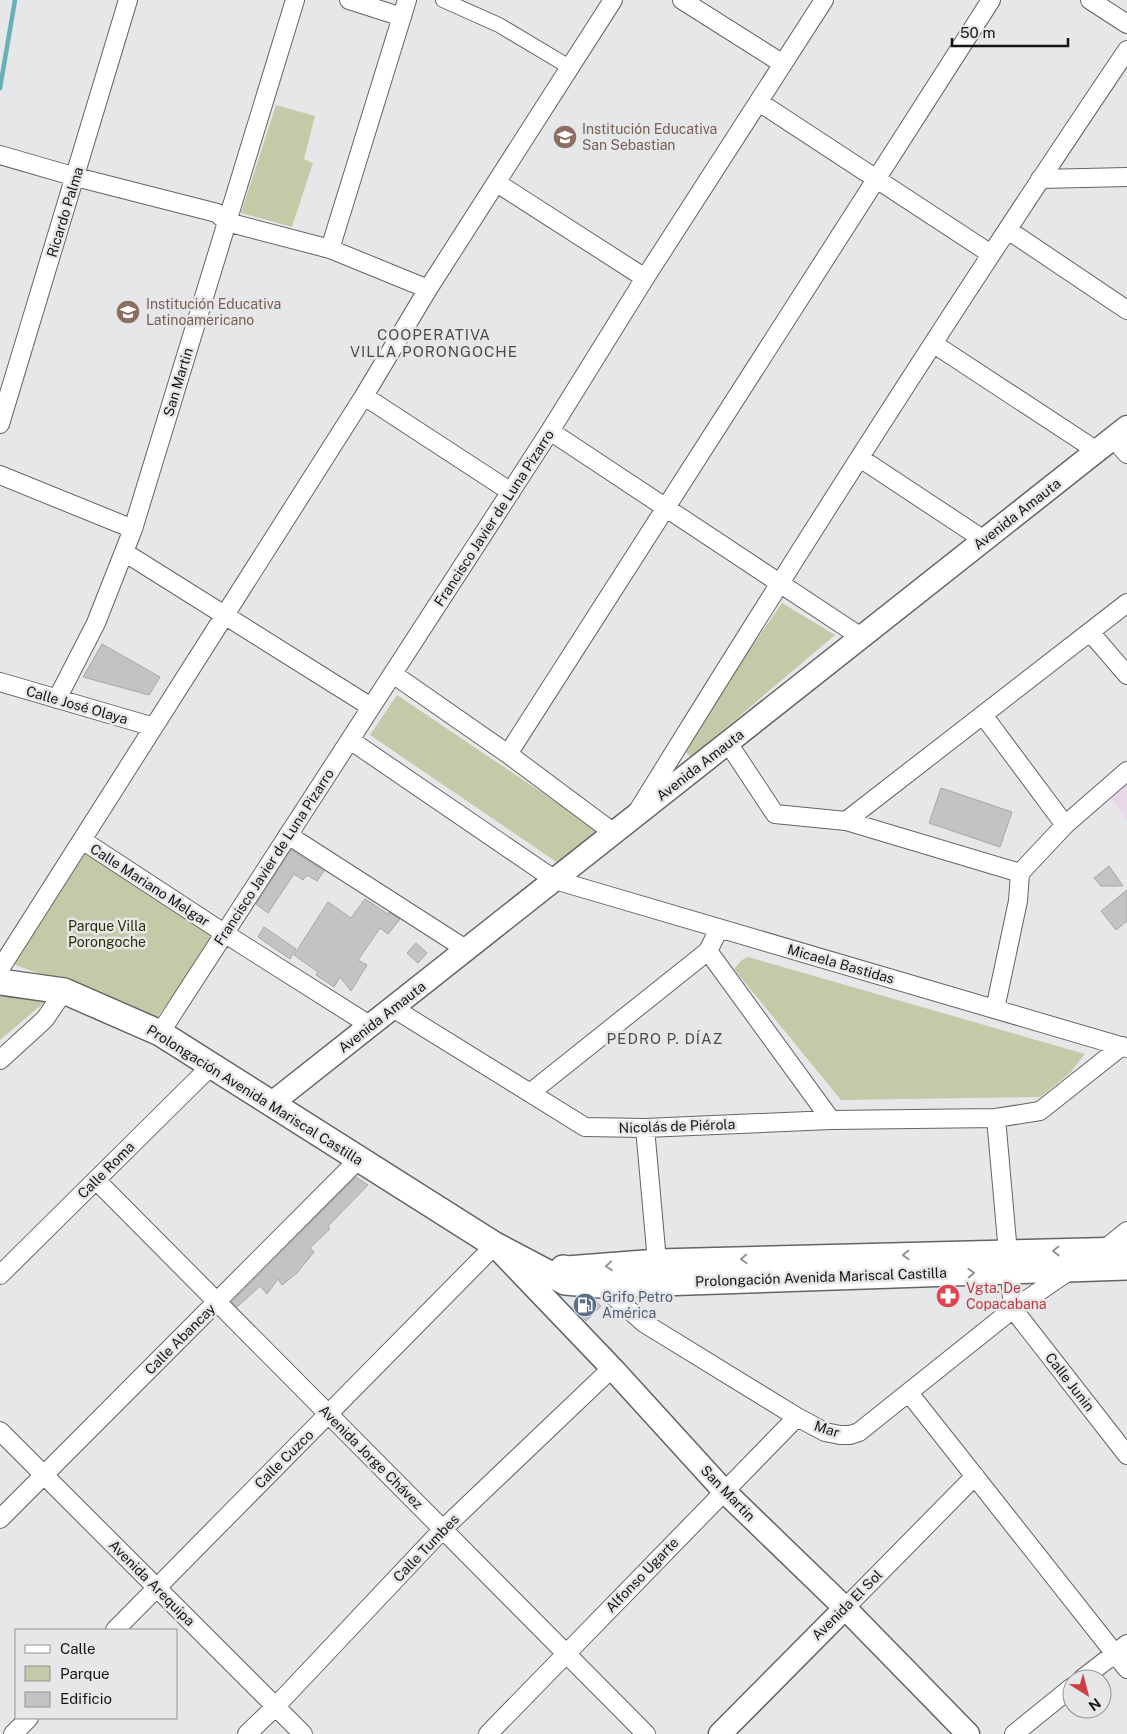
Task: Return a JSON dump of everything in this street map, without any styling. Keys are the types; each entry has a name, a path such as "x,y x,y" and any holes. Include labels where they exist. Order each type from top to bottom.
{"main road":[{"name":"Prolongación Avenida Mariscal Castilla","path":"0,982 64,991 160,1033 494,1245 564,1282 601,1285 658,1272"},
{"name":"Prolongación Avenida Mariscal Castilla","path":"494,1245 568,1269 658,1272 1008,1262 1116,1250"},
{"name":"Prolongación Avenida Mariscal Castilla","path":"1008,1262 1070,1269 1127,1267"}],"street":[{"name":"Ricardo Palma","path":"0,424 128,0"},
{"name":"San Martin","path":"56,699 96,623 133,529 295,0"},
{"path":"330,248 405,8 349,0"},
{"path":"443,0 499,25 571,68"},
{"path":"0,969 364,396 428,289 613,0"},
{"path":"682,0 783,64"},
{"name":"Francisco Javier de Luna Pizarro","path":"160,1033 511,492 645,278 824,0"},
{"path":"508,754 991,0"},
{"path":"1090,0 1127,24"},
{"path":"634,817 779,583 991,254 1127,50"},
{"path":"759,102 991,254"},
{"path":"3,155 76,177 217,213 227,222 330,248 428,289"},
{"path":"1040,179 1127,177"},
{"path":"497,183 645,278"},
{"path":"1008,230 1127,310"},
{"path":"934,344 1116,443"},
{"path":"364,396 511,492"},
{"path":"550,431 861,638"},
{"name":"Avenida Amauta","path":"272,1103 984,540 1116,443"},
{"path":"860,458 984,540"},
{"path":"0,476 133,529"},
{"path":"124,552 371,707"},
{"path":"846,821 1127,603"},
{"path":"1090,632 1127,675"},
{"path":"393,674 508,754 614,833"},
{"name":"Calle José Olaya","path":"0,682 154,727"},
{"path":"983,715 1065,825"},
{"name":"Micaela Bastidas","path":"350,740 555,880 1124,1047"},
{"path":"728,743 776,814 846,821 1020,872"},
{"path":"995,1009 1018,901 1020,872 1065,825 1127,771"},
{"path":"288,835 467,950"},
{"name":"Calle Mariano Melgar","path":"82,840 370,1026"},
{"path":"530,1093 708,951 720,929"},
{"path":"708,951 831,1120"},
{"path":"0,1060 45,1019 64,991"},
{"name":"Nicolás de Piérola","path":"393,1008 585,1127 645,1128 831,1120 996,1118 1040,1111 1124,1047"},
{"name":"Calle Roma","path":"0,1275 212,1065"},
{"path":"996,1118 1013,1310"},
{"path":"645,1128 658,1272"},
{"name":"Calle Abancay","path":"0,1518 359,1159"},
{"name":"Avenida Jorge Chávez","path":"96,1180 646,1734"},
{"name":"Mar","path":"601,1285 644,1323 797,1417 826,1432 850,1435 859,1432 1013,1310 1070,1269 1116,1250 1127,1231"},
{"name":"San Martin","path":"494,1245 612,1368 724,1491 845,1608 963,1732"},
{"name":"Calle Cuzco","path":"116,1629 494,1245"},
{"name":"Calle Junin","path":"1013,1310 1127,1455"},
{"name":"Calle Tumbes","path":"247,1734 276,1706 443,1530 612,1368"},
{"path":"908,1393 975,1476 1121,1648 1127,1668"},
{"name":"Alfonso Ugarte","path":"488,1734 797,1417"},
{"name":"Avenida Arequipa","path":"0,1431 304,1734"},
{"name":"Avenida El Sol","path":"720,1734 975,1476"},
{"path":"1095,1669 1121,1648"},
{"path":"1014,1734 1062,1695"},
{"path":"12,1734 28,1719"}],"shaded area":[{"path":"1127,767 1127,819 1102,786"}],"green space":[{"path":"276,105 315,116 304,159 313,163 292,227 241,213"},
{"path":"782,603 835,635 691,757 682,748"},
{"path":"397,695 599,831 558,863 370,735"},
{"name":"Parque Villa Porongoche","path":"86,850 219,933 157,1017 13,964"},
{"path":"748,957 1085,1054 1070,1073 1040,1097 841,1100 734,969 742,960"},
{"path":"53,995 0,1040 0,997"}],"building":[{"path":"102,644 160,677 149,695 83,677"},
{"path":"941,788 1012,812 1000,847 929,823"},
{"path":"291,850 324,871 317,881 307,875 303,880 294,874 268,913 256,904"},
{"path":"1109,866 1123,886 1101,886 1094,878"},
{"path":"1127,890 1127,921 1116,930 1101,911"},
{"path":"365,899 388,914 389,912 400,919 388,934 380,928 358,960 367,965 351,991 340,977 334,987 316,975 318,972 294,955 328,902 351,918"},
{"path":"264,927 296,949 290,959 258,937"},
{"path":"416,943 427,953 418,963 407,953"},
{"path":"356,1177 368,1185 328,1226 330,1229 310,1248 314,1252 297,1273 282,1285 278,1279 267,1294 260,1286 237,1307 232,1302"},
{"path":"581,1298 594,1299 601,1306 586,1321 572,1307"}],"waterway":[{"path":"0,88 15,0"}],"place":[{"name":"Institución Educativa San Sebastian","path":"565,137"},
{"name":"Institución Educativa Latinoamericano","path":"128,312"},
{"name":"Vgta. De Copacabana","path":"948,1296"},
{"name":"Grifo Petro América","path":"585,1305"}],"district":[{"name":"COOPERATIVA VILLA PORONGOCHE","path":"434,342"},
{"name":"PEDRO P. DÍAZ","path":"665,1038"}]}
